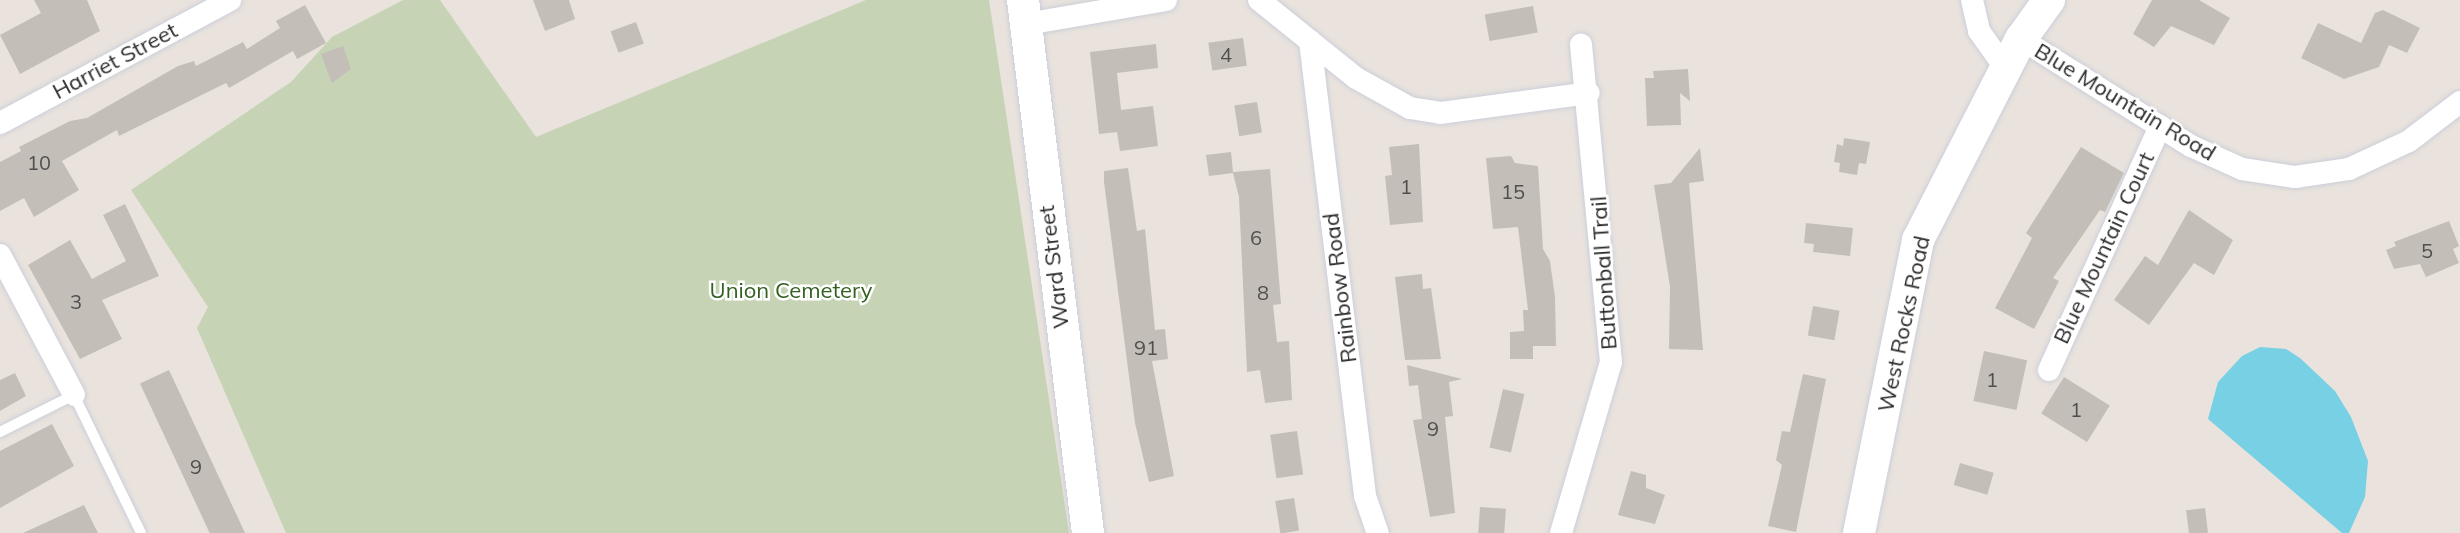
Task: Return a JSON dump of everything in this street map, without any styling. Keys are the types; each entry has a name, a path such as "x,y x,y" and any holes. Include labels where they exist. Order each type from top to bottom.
{"main road":[{"name":"West Rocks Road","path":"1859,533 1918,240 2021,39 2049,0"},
{"name":"Ward Street","path":"1024,12 1088,533"}],"street":[{"name":"Harriet Street","path":"0,123 230,0"},
{"path":"1024,12 1166,0"},
{"path":"1259,0 1384,99 1410,108 1441,113 1589,93"},
{"name":"Blue Mountain Road","path":"1972,0 1979,31 2006,69"},
{"name":"Blue Mountain Road","path":"2021,39 2160,126 2242,169 2295,177 2349,169 2409,141 2460,102"},
{"name":"Rainbow Road","path":"1310,41 1365,496 1378,533"},
{"name":"Buttonball Trail","path":"1561,533 1611,362 1589,93 1581,44"},
{"name":"Blue Mountain Court","path":"2049,370 2160,126"},
{"path":"0,255 74,395"}],"lane":[{"path":"0,432 74,395 141,533"}],"green space":[{"name":"Union Cemetery","path":"403,0 440,0 536,137 866,0 989,0 1069,533 286,533 197,328 208,307 131,190 291,82 332,37"}],"water":[{"path":"2260,347 2286,349 2300,358 2335,391 2351,417 2368,461 2365,497 2349,533 2342,533 2208,419 2218,382 2242,356"}],"building":[{"path":"34,0 87,0 100,31 20,74 0,35 41,13"},
{"path":"533,0 569,0 575,19 545,31"},
{"path":"2152,0 2199,0 2230,18 2214,45 2171,26 2154,47 2133,34"},
{"path":"305,5 326,43 297,59 293,51 229,88 226,83 119,136 117,130 62,161 79,190 34,217 24,198 0,211 0,162 21,151 19,147 70,121 87,118 178,66 194,61 196,66 243,42 247,49 280,28 276,21"},
{"path":"1533,6 1538,33 1489,41 1485,15"},
{"path":"2383,10 2420,28 2407,53 2389,45 2379,67 2344,79 2301,58 2318,23 2361,43 2375,13"},
{"path":"636,22 644,44 618,53 611,31"},
{"path":"1243,38 1247,66 1212,71 1208,43"},
{"path":"1156,44 1158,68 1117,73 1121,110 1153,106 1158,146 1120,151 1117,132 1099,134 1090,52"},
{"path":"343,46 351,69 332,83 321,54"},
{"path":"1688,69 1690,101 1680,93 1681,125 1647,126 1645,78 1654,78 1653,71"},
{"path":"1257,102 1262,133 1239,136 1234,106"},
{"path":"1844,138 1870,142 1866,164 1859,163 1857,175 1839,172 1840,163 1834,162 1837,144 1843,146"},
{"path":"1419,144 1423,222 1390,225 1385,176 1392,175 1389,147"},
{"path":"2081,147 2124,173 2105,212 2100,210 2053,278 2059,281 2034,329 1995,308 2032,238 2026,233"},
{"path":"1700,148 1704,181 1689,183 1703,350 1669,349 1670,287 1654,185 1671,183"},
{"path":"1231,152 1233,172 1270,169 1281,304 1273,305 1277,342 1289,341 1292,400 1265,403 1260,370 1247,372 1239,197 1233,173 1209,176 1206,155"},
{"path":"1511,156 1515,163 1538,166 1543,249 1550,261 1555,297 1556,346 1533,346 1533,359 1510,359 1510,332 1524,331 1523,310 1528,310 1518,227 1493,229 1486,158"},
{"path":"1128,168 1137,231 1145,229 1155,330 1165,329 1168,359 1152,361 1174,476 1149,482 1135,423 1104,182 1104,171"},
{"path":"125,204 159,276 102,300 122,339 80,359 28,265 70,240 92,279 126,261 103,215"},
{"path":"2189,210 2233,240 2214,275 2194,263 2149,325 2114,300 2145,256 2158,265"},
{"path":"2449,221 2459,246 2453,249 2459,263 2426,277 2420,264 2394,269 2386,250 2396,246 2394,242"},
{"path":"1806,223 1853,228 1850,256 1813,252 1814,244 1804,243"},
{"path":"1422,274 1423,289 1431,288 1441,359 1405,360 1395,277"},
{"path":"1813,306 1840,311 1834,340 1808,336"},
{"path":"1984,351 2027,360 2016,410 1973,401"},
{"path":"1407,365 1462,379 1449,382 1453,416 1445,417 1455,513 1430,517 1413,420 1422,419 1418,385 1409,386"},
{"path":"169,370 245,533 210,533 140,384"},
{"path":"15,373 26,396 0,411 0,380"},
{"path":"1803,374 1826,379 1796,532 1768,526 1782,465 1776,460 1782,431 1790,432"},
{"path":"2064,377 2110,406 2087,442 2041,413"},
{"path":"1503,389 1524,394 1511,452 1490,447"},
{"path":"52,424 74,466 0,508 0,451"},
{"path":"1297,431 1303,475 1276,478 1270,435"},
{"path":"1960,463 1994,473 1987,495 1954,485"},
{"path":"1631,471 1646,475 1646,488 1665,495 1655,524 1618,515"},
{"path":"1294,498 1299,531 1280,533 1275,501"},
{"path":"84,505 98,533 23,533"},
{"path":"1480,507 1506,509 1504,533 1478,533"},
{"path":"2205,508 2208,533 2189,533 2186,510"}]}
